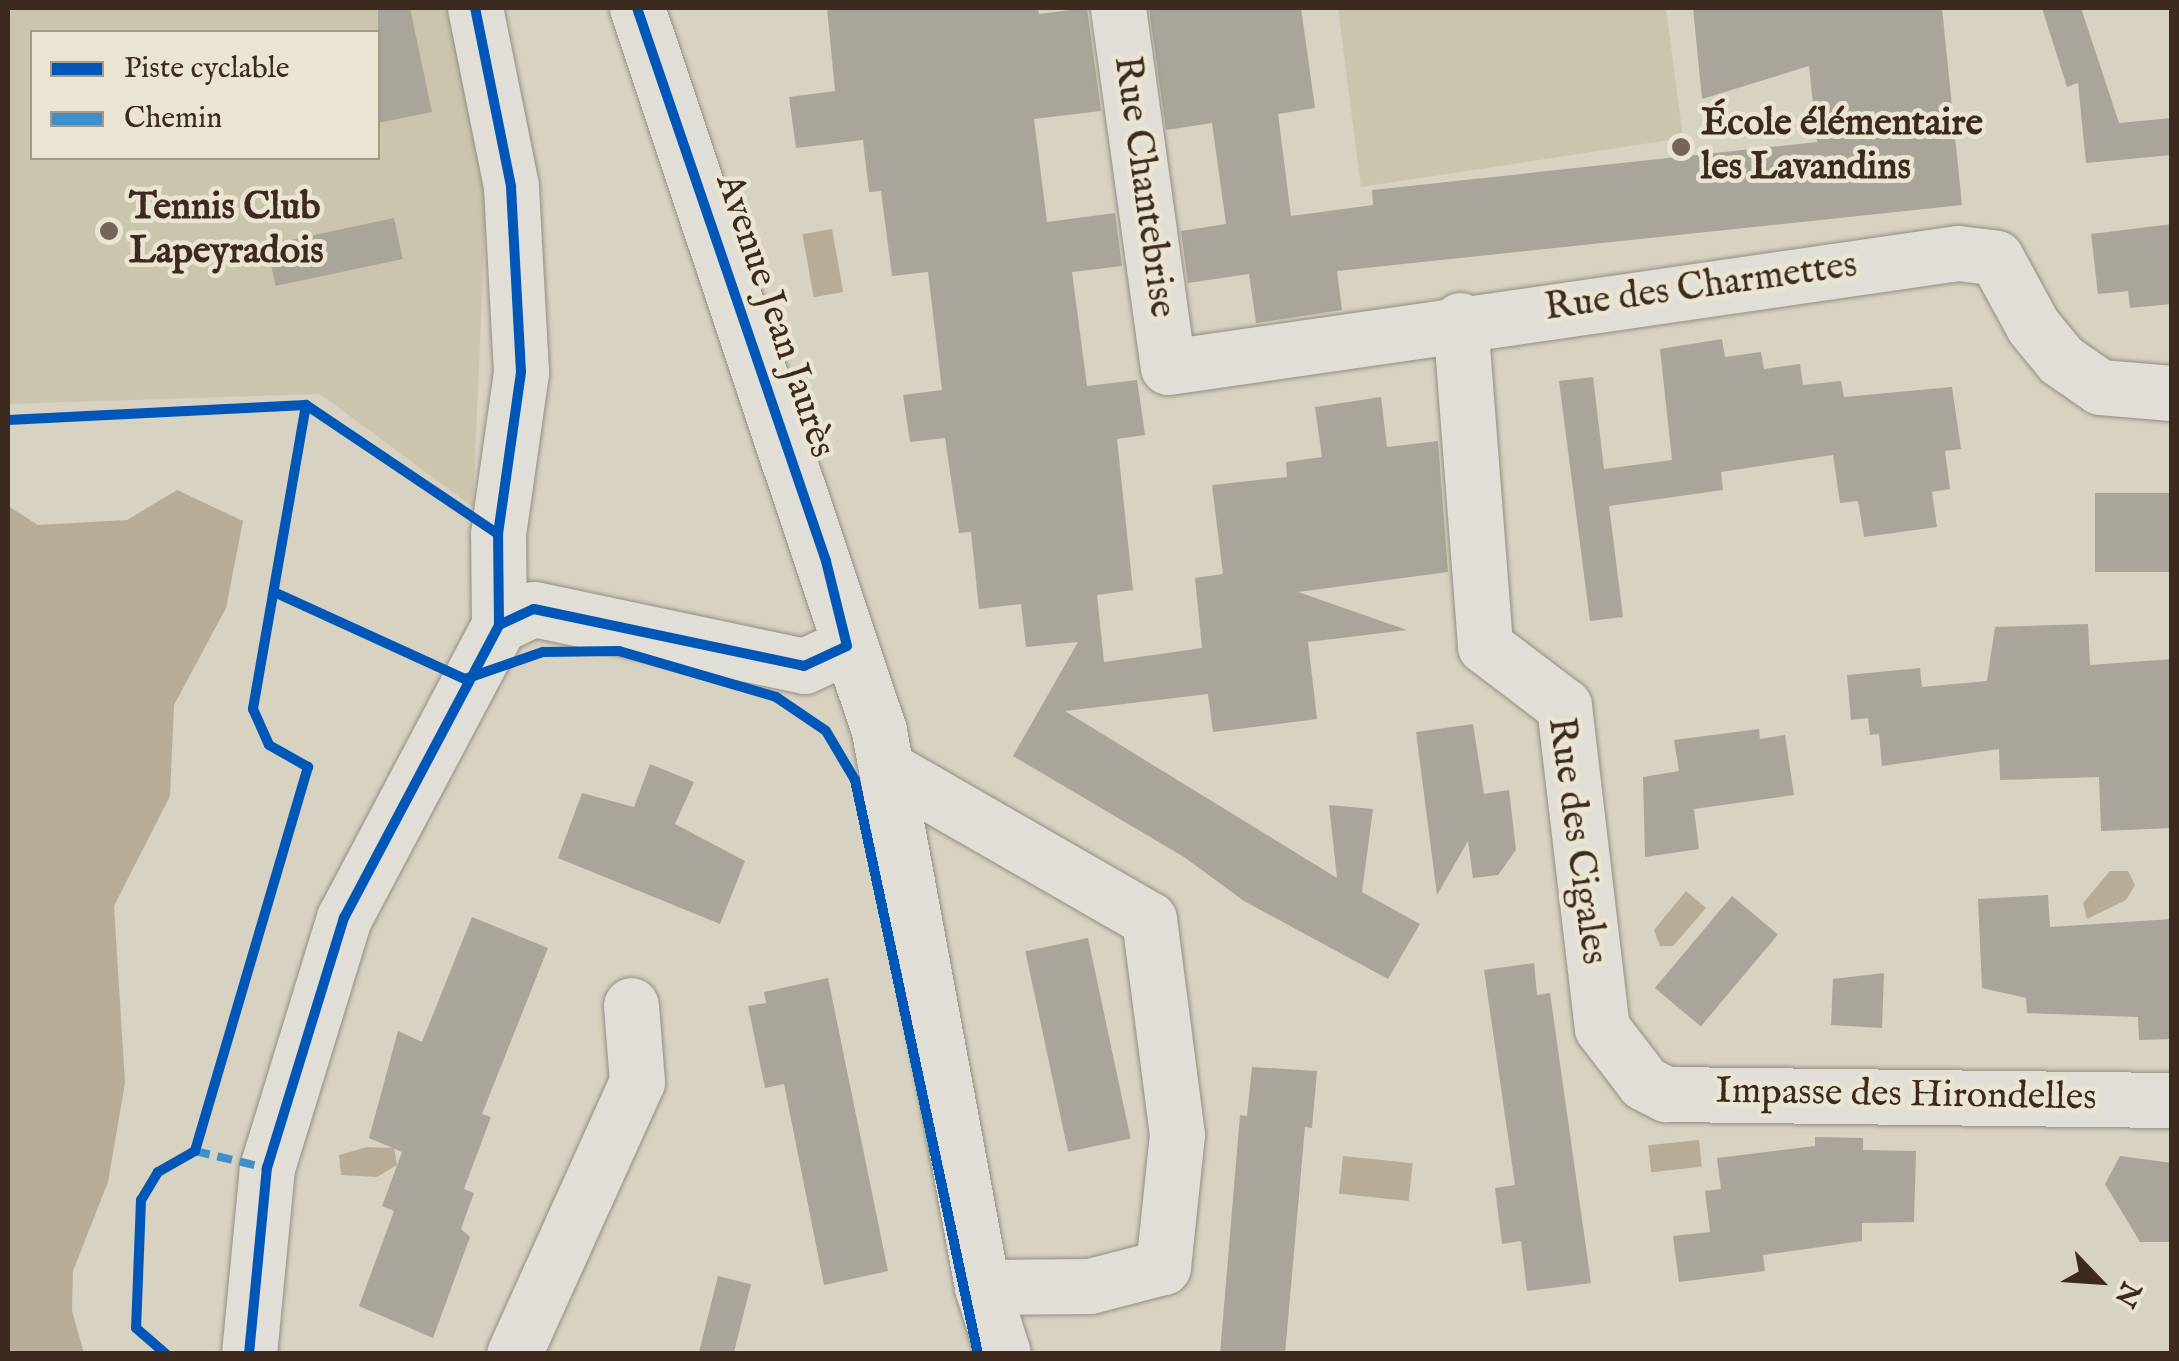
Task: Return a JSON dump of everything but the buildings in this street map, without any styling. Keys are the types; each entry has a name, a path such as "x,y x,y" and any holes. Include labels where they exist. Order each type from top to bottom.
{"street":[{"path":"248,1354 267,1168 344,918 498,624 498,534 522,372 511,186 475,8"},
{"name":"Avenue Jean Jaurès","path":"637,8 826,561 847,646 886,768 982,1287 1003,1354"},
{"name":"Rue Chantebrise","path":"1118,8 1168,367"},
{"name":"Rue des Charmettes","path":"1168,367 1460,320 1958,253 1996,258 2033,326 2061,360 2100,387 2172,393"},
{"name":"Rue des Cigales","path":"1460,320 1485,646 1564,706 1602,1028 1644,1083"},
{"path":"498,624 534,609 804,666 847,646"},
{"path":"886,768 1149,918 1178,1134 1163,1267 1090,1286 982,1287"},
{"path":"514,1354 637,1082 631,1004"},
{"name":"Impasse des Hirondelles","path":"1644,1083 1666,1094 2172,1100"}],"shaded area":[{"path":"8,8 451,8 487,178 473,507 320,394 8,404"},
{"path":"1338,8 1666,8 1683,138 1361,187"},
{"path":"832,229 843,292 814,297 802,234"},
{"path":"177,490 243,521 226,608 174,705 170,796 114,906 125,1083 108,1182 73,1271 72,1311 84,1353 8,1353 8,506 38,525 127,520"},
{"path":"2110,871 2128,871 2135,885 2126,900 2087,919 2083,903"},
{"path":"1686,891 1706,908 1673,946 1660,946 1654,930"},
{"path":"1699,1140 1702,1167 1651,1172 1648,1145"},
{"path":"367,1147 394,1148 397,1165 377,1177 341,1175 339,1155"},
{"path":"1343,1156 1413,1163 1409,1201 1339,1194"}],"marked path":[{"path":"195,1151 267,1168"}],"cycle path":[{"path":"249,1354 267,1168 344,918 499,625 498,534 521,372 511,186 475,8"},
{"path":"499,625 534,609 804,666 847,646 826,561 637,8"},
{"path":"306,405 498,534"},
{"path":"8,420 306,405 253,709 269,745 308,767 195,1151 158,1172 141,1200 136,1328 166,1354"},
{"path":"274,592 465,679 543,652 619,651 776,697 826,731 855,780 978,1354"}],"place":[{"name":"École élémentaire les Lavandins","path":"1681,147"},
{"name":"Tennis Club Lapeyradois","path":"109,231"}]}
